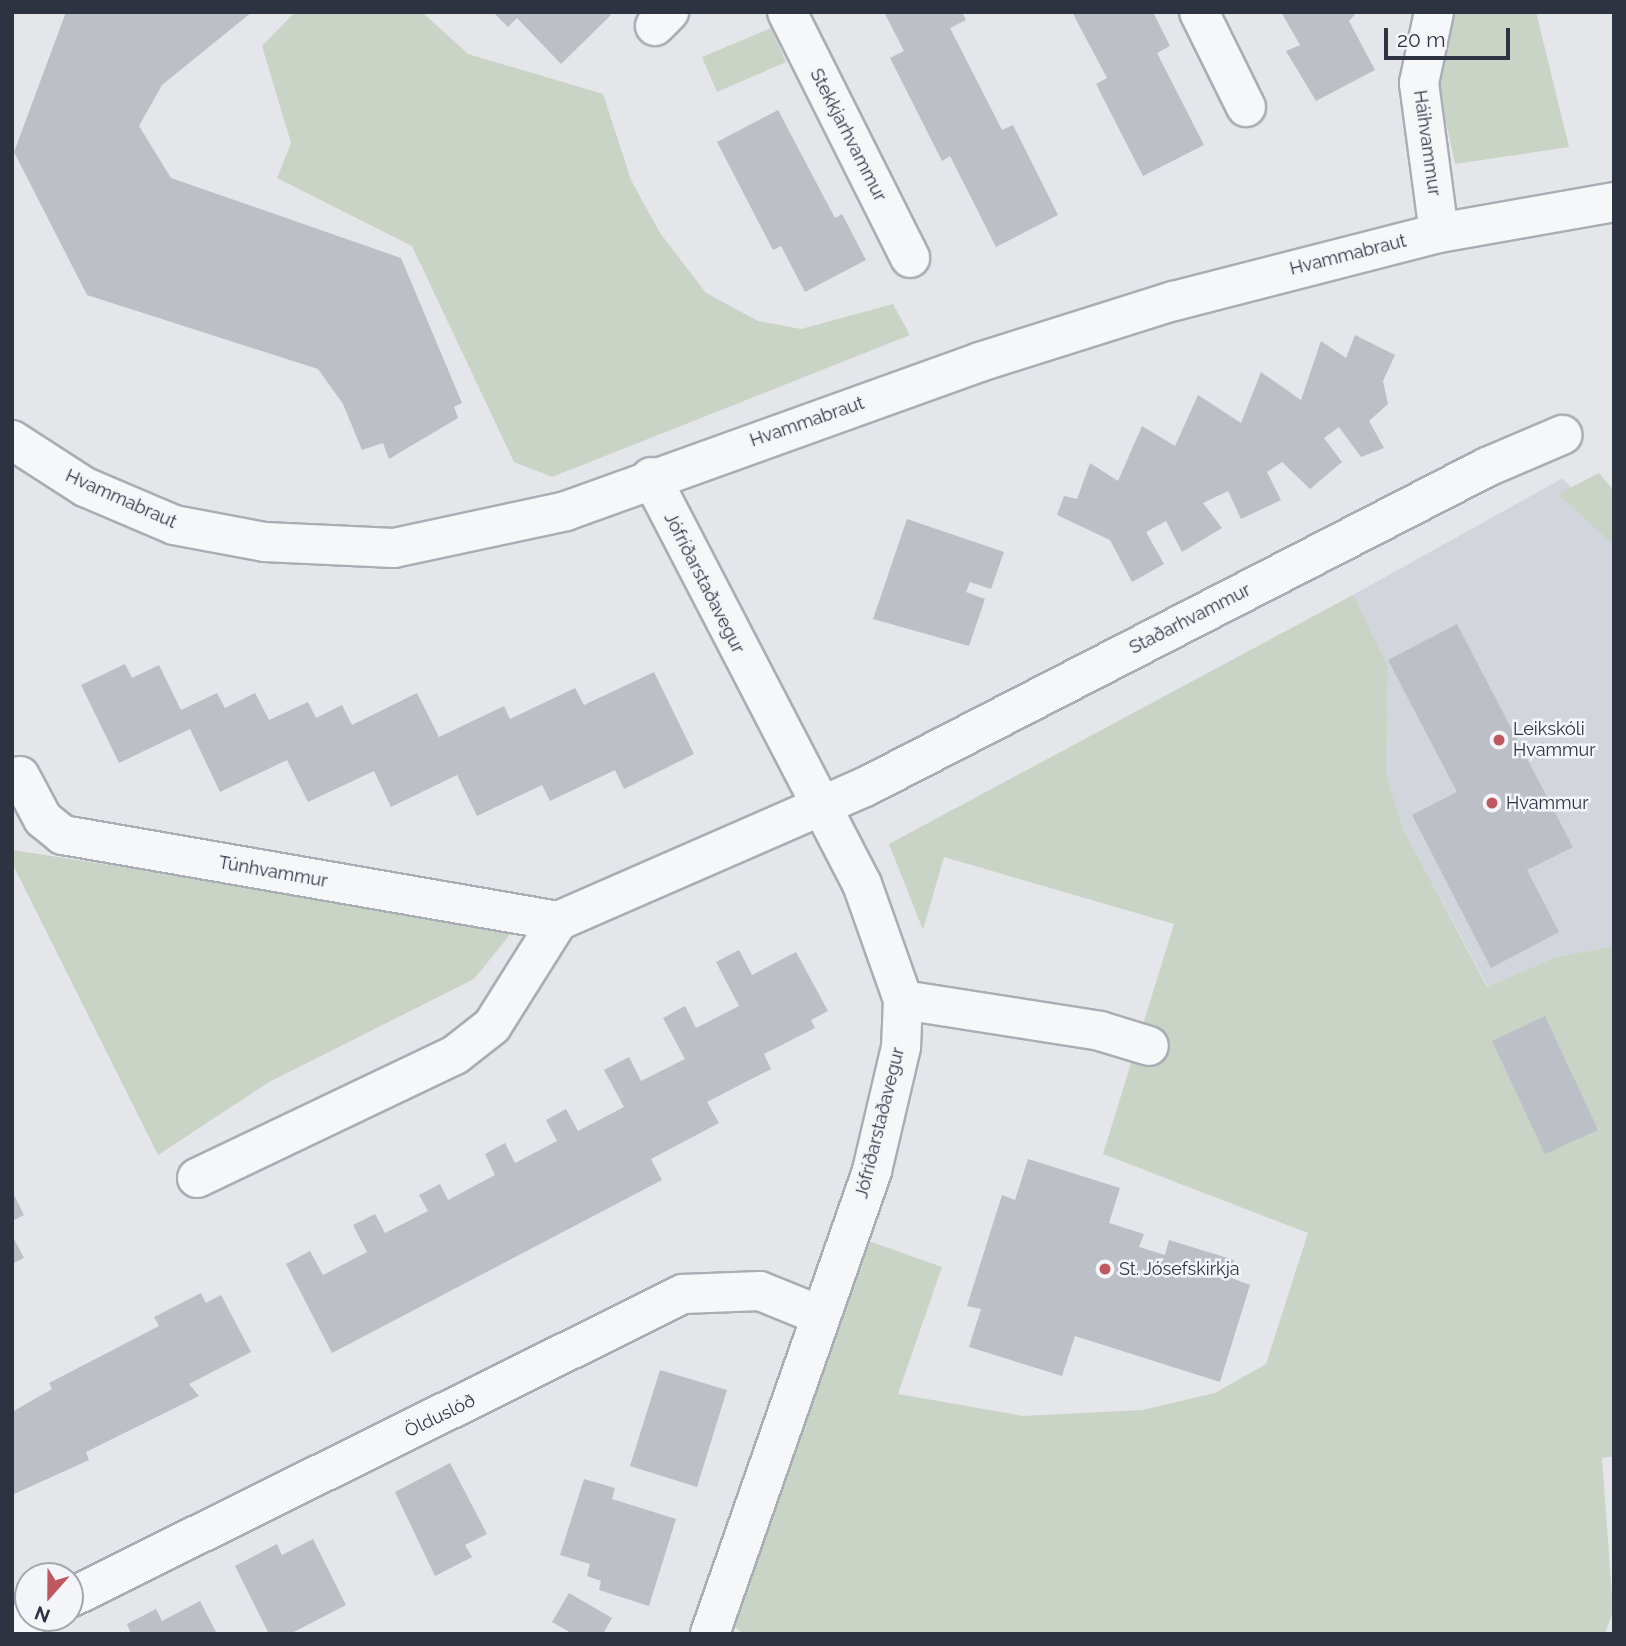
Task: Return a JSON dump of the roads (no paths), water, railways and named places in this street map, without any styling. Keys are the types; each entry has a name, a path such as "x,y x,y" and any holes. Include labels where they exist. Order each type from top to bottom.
{"street":[{"name":"Stekkjarhvammur","path":"787,12 910,258"},
{"path":"1199,12 1246,107"},
{"name":"Háihvammur","path":"1434,12 1419,83 1440,233"},
{"name":"Hvammabraut","path":"12,440 85,487 174,525 265,542 394,548 511,526 1070,333 1440,233 1614,202"},
{"name":"Staðarhvammur","path":"820,808 1486,467 1562,435"},
{"name":"Jófríðarstaðavegur","path":"651,477 820,808 862,884 902,1000 901,1047 872,1171 819,1315 710,1634"},
{"name":"Túnhvammur","path":"20,776 43,819 63,835 558,921"},
{"path":"197,1178 455,1055 492,1027 558,921 820,808"},
{"path":"902,1000 1100,1031 1149,1046"},
{"name":"Ölduslóð","path":"84,1591 683,1294 761,1291 819,1315"}],"place":[{"name":"Leikskóli Hvammur","path":"1499,740"},
{"name":"Hvammur","path":"1492,803"},
{"name":"St. Jósefskirkja","path":"1105,1269"}]}
